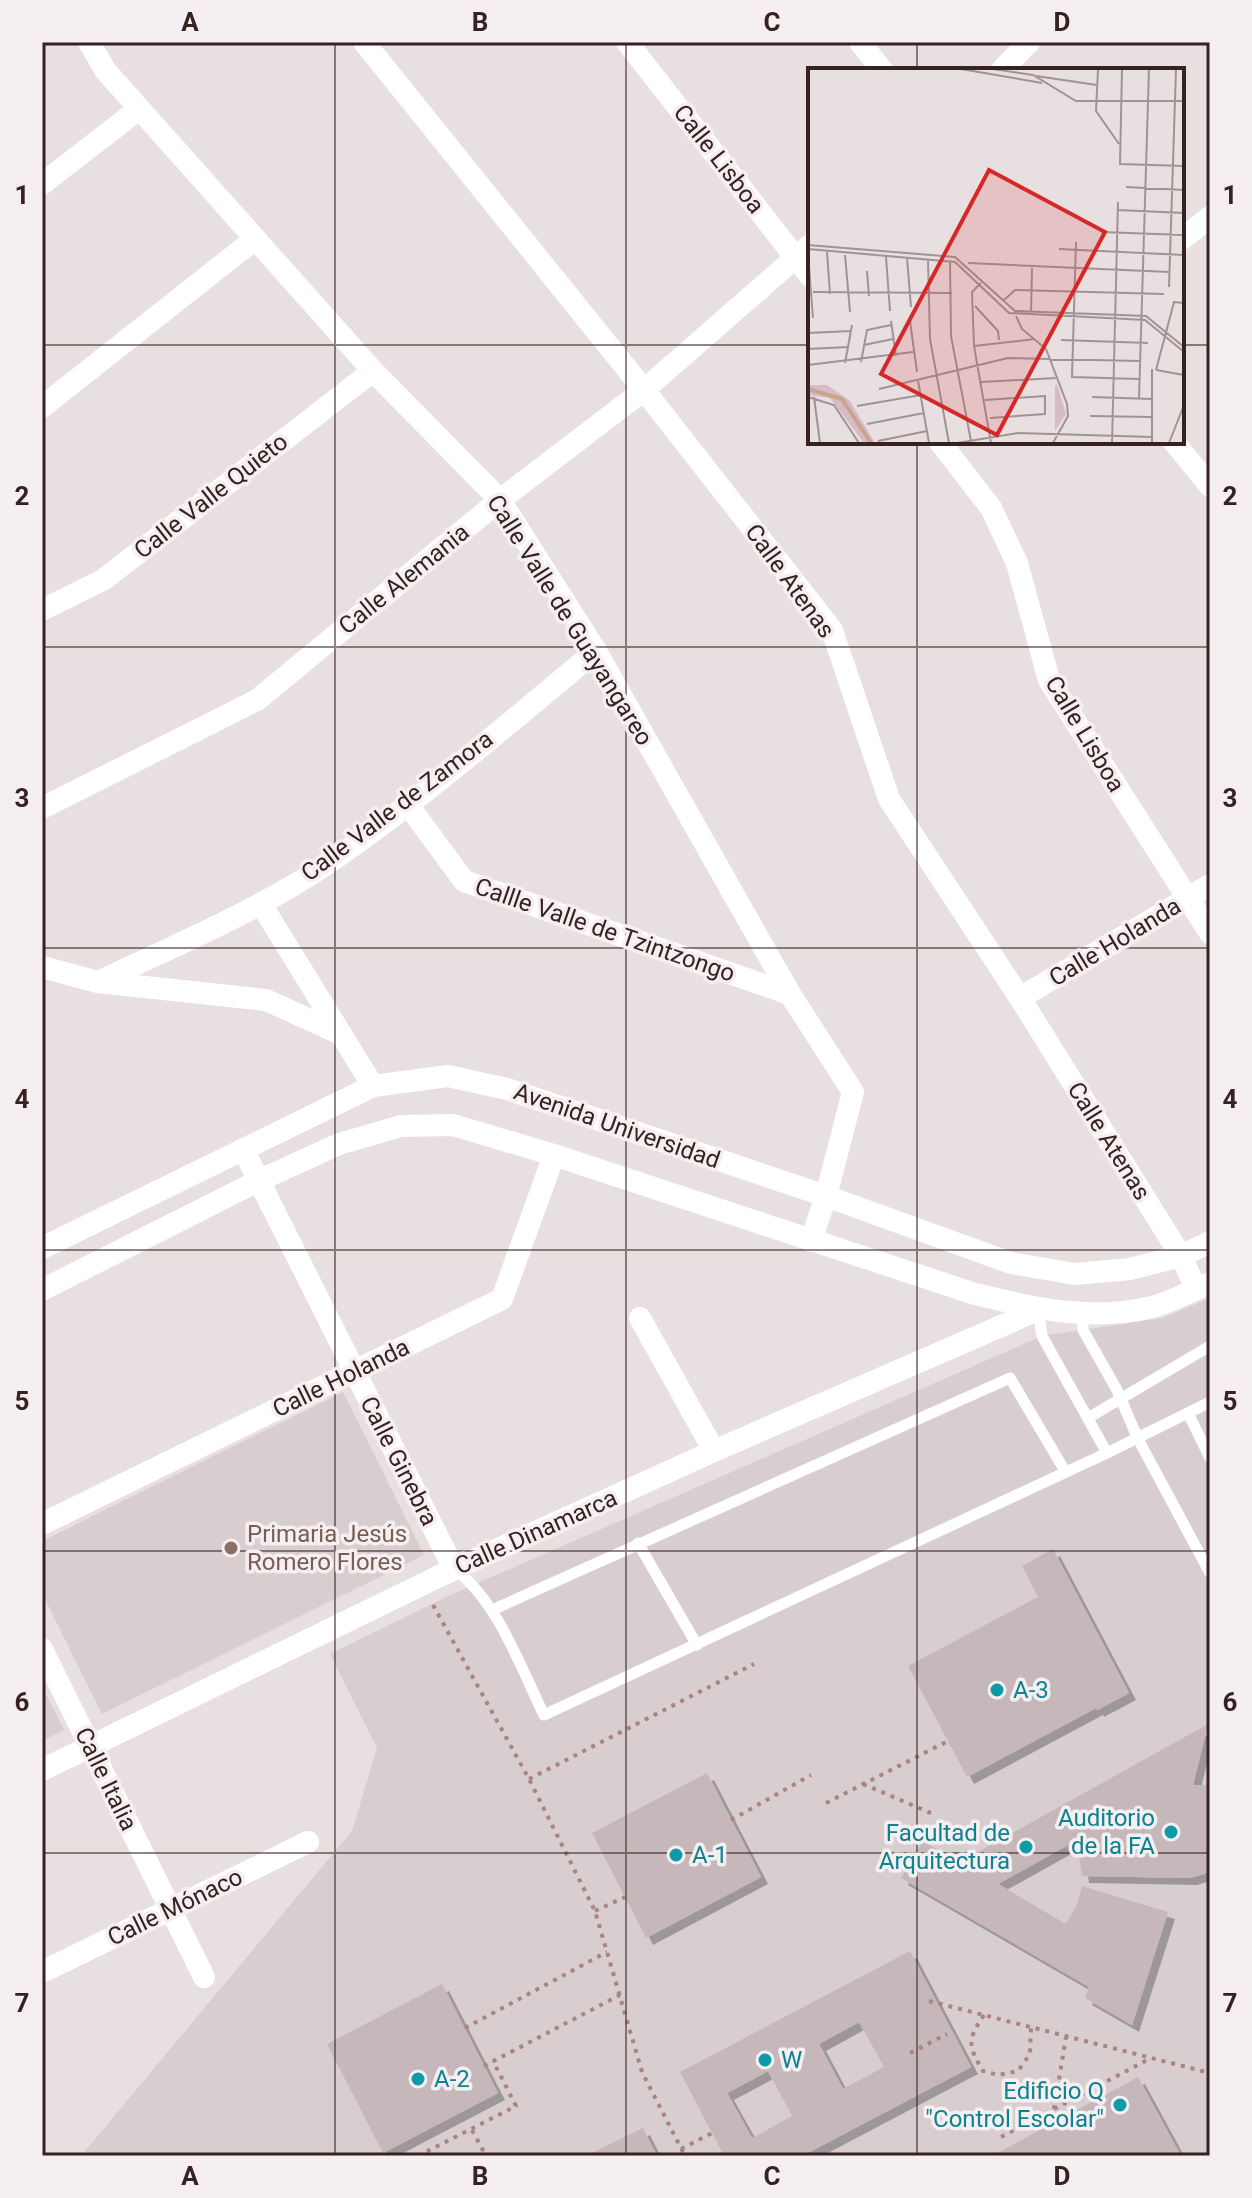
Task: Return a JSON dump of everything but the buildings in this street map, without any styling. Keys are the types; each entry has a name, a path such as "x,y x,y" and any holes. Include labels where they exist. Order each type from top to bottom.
{"street":[{"name":"Calle Valle de Guayangareo","path":"89,42 105,70 373,371 500,500 596,651 790,994 853,1092 811,1241"},
{"name":"Calle Atenas","path":"364,42 832,630 889,799 1203,1286"},
{"name":"Calle Lisboa","path":"627,42 803,251"},
{"path":"860,42 880,68"},
{"path":"1004,68 1029,42"},
{"path":"42,184 139,109"},
{"path":"1184,237 1210,217"},
{"path":"42,407 255,239"},
{"name":"Calle Alemania","path":"42,808 257,700 500,500 644,390 803,251"},
{"name":"Calle Valle Quieto","path":"42,610 103,580 373,371"},
{"name":"Calle Lisboa","path":"942,444 991,508 1017,563 1049,680 1210,933"},
{"path":"1176,444 1210,486"},
{"name":"Calle Valle de Zamora","path":"98,982 261,904 328,863 408,805 596,651"},
{"name":"Callle Valle de Tzintzongo","path":"408,805 464,881 790,994"},
{"name":"Calle Holanda","path":"1020,998 1210,885"},
{"path":"261,904 373,1086"},
{"path":"42,967 98,982 266,1000 341,1034"},
{"name":"Avenida Universidad","path":"42,1248 373,1086 448,1076 507,1089 826,1196 1011,1263 1075,1274 1130,1269 1181,1256 1210,1242"},
{"name":"Avenida Universidad","path":"42,1290 258,1181 339,1144 401,1126 453,1125 554,1155 972,1293 1038,1310 1083,1313 1152,1307 1203,1286"},
{"name":"Calle Ginebra","path":"243,1149 454,1569"},
{"name":"Calle Holanda","path":"42,1524 502,1299 554,1155"},
{"name":"Calle Dinamarca","path":"42,1770 454,1569 714,1451 1038,1310"},
{"path":"640,1318 714,1451"},
{"name":"Calle Italia","path":"42,1649 204,1977"},
{"name":"Calle Mónaco","path":"42,1972 308,1842"}],"lane":[{"path":"1038,1310 1042,1336 1107,1453"},
{"path":"1083,1313 1083,1330 1210,1573"},
{"path":"1088,1418 1210,1346"},
{"path":"492,1610 1010,1378 1065,1471"},
{"path":"454,1569 469,1581 492,1610 544,1715 1138,1439 1210,1402"},
{"path":"1188,1413 1210,1458"},
{"path":"638,1543 697,1645"}],"path":[{"path":"430,1598 529,1779 595,1911 642,2072 685,2156"},
{"path":"529,1779 754,1664"},
{"path":"826,1803 948,1741"},
{"path":"731,1820 811,1775"},
{"path":"863,1784 933,1814"},
{"path":"595,1911 625,1897"},
{"path":"465,2028 607,1952"},
{"path":"484,2066 620,1995"},
{"path":"929,2001 1210,2073"},
{"path":"984,2015 971,2034 971,2051 983,2071 998,2075 1018,2071 1030,2054 1031,2028"},
{"path":"910,2053 947,2034"},
{"path":"1054,2110 1066,2037"},
{"path":"1001,2137 1152,2058"},
{"path":"418,2156 516,2106 493,2061"},
{"path":"472,2130 486,2156"},
{"path":"681,2149 712,2133"}],"shaded area":[{"path":"1210,1298 1210,2156 81,2156 352,1831 377,1748 330,1654 444,1598 1042,1336 1163,1318"},
{"name":"Primaria Jesús Romero Flores","path":"343,1392 424,1555 102,1714 42,1593 42,1541"},
{"path":"42,1686 64,1730 42,1741"}],"place":[{"name":"Primaria Jesús Romero Flores","path":"231,1548"},
{"name":"A-3","path":"997,1690"},
{"name":"Auditorio de la FA","path":"1171,1832"},
{"name":"Facultad de Arquitectura","path":"1026,1847"},
{"name":"A-1","path":"676,1855"},
{"name":"W","path":"765,2060"},
{"name":"A-2","path":"418,2079"},
{"name":"Edificio Q \"Control Escolar\"","path":"1120,2105"}]}
